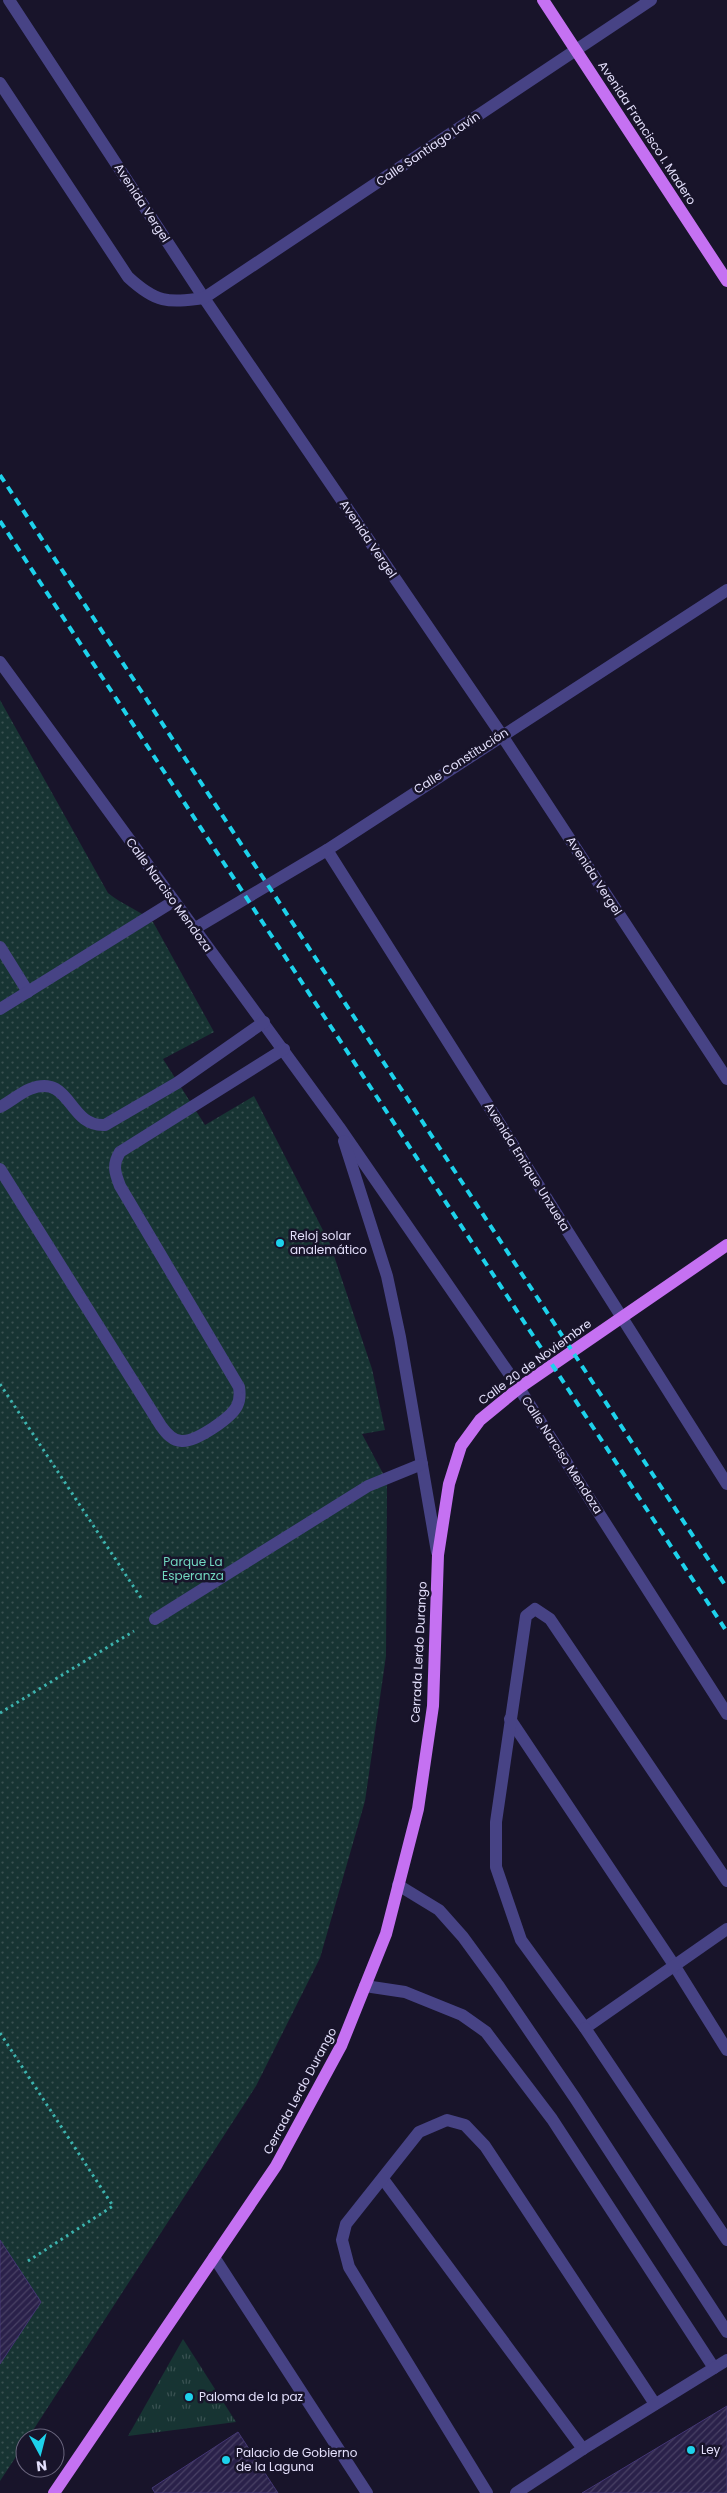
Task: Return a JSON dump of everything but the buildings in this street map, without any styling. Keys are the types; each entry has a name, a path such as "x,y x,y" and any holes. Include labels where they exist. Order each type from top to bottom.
{"main road":[{"name":"Avenida Francisco I. Madero","path":"543,0 727,280"},
{"name":"Calle 20 de Noviembre","path":"438,1555 449,1484 461,1446 480,1420 519,1388 727,1245"},
{"name":"Cerrada Lerdo Durango","path":"54,2493 276,2166 341,2046 386,1934 418,1809 433,1706 438,1555"}],"street":[{"name":"Avenida Vergel","path":"9,0 204,298 501,734 727,1079"},
{"name":"Calle Santiago Lavín","path":"204,298 651,0"},
{"path":"0,83 128,277 147,294 171,301 204,298"},
{"name":"Calle Constitución","path":"194,929 327,850 501,734 727,590"},
{"name":"Calle Narciso Mendoza","path":"0,662 194,929 284,1049 339,1127 519,1388 727,1714"},
{"name":"Avenida Enrique Unzueta","path":"327,850 727,1484"},
{"path":"0,1009 174,901"},
{"path":"0,947 28,992"},
{"path":"0,1108 30,1090 44,1086 52,1087 62,1093 86,1122 95,1125 105,1125 177,1083 264,1022"},
{"path":"0,1169 161,1426 174,1440 182,1442 189,1440 228,1418 238,1404 239,1387 120,1186 114,1172 115,1160 120,1152 284,1049"},
{"name":"Calle Narciso Mendoza","path":"339,1127 387,1276 400,1337 438,1555"},
{"path":"155,1619 368,1486 422,1464"},
{"path":"727,1881 550,1619 535,1609 526,1616 510,1719 496,1822 496,1867 521,1940 585,2028 727,2240"},
{"path":"510,1719 674,1965 727,2050"},
{"path":"398,1885 439,1910 481,1961 575,2098 727,2332"},
{"path":"585,2028 727,1929"},
{"path":"365,1986 405,1992 420,1997 462,2015 486,2032 552,2119 714,2368"},
{"path":"487,2493 349,2267 342,2240 346,2224 419,2132 446,2120 464,2125 485,2146 655,2404"},
{"path":"383,2179 583,2449"},
{"path":"214,2257 367,2493"},
{"path":"516,2493 727,2360"}],"path":[{"path":"0,1384 155,1619 0,1713"},
{"path":"0,2033 113,2206 24,2262"}],"green space":[{"name":"Parque La Esperanza","path":"0,700 108,893 153,922 214,1032 163,1059 205,1125 254,1096 330,1244 372,1369 385,1430 362,1434 387,1481 386,1656 365,1801 320,1958 256,2086 34,2428 15,2428 15,2458 0,2481"},
{"path":"183,2339 236,2422 128,2436"}],"railway":[{"path":"0,475 727,1588"},
{"path":"0,521 727,1632"}],"place":[{"name":"Reloj solar analemático","path":"280,1243"},
{"name":"Paloma de la paz","path":"189,2397"},
{"name":"Ley","path":"691,2450"},
{"name":"Palacio de Gobierno de la Laguna","path":"226,2460"}]}
